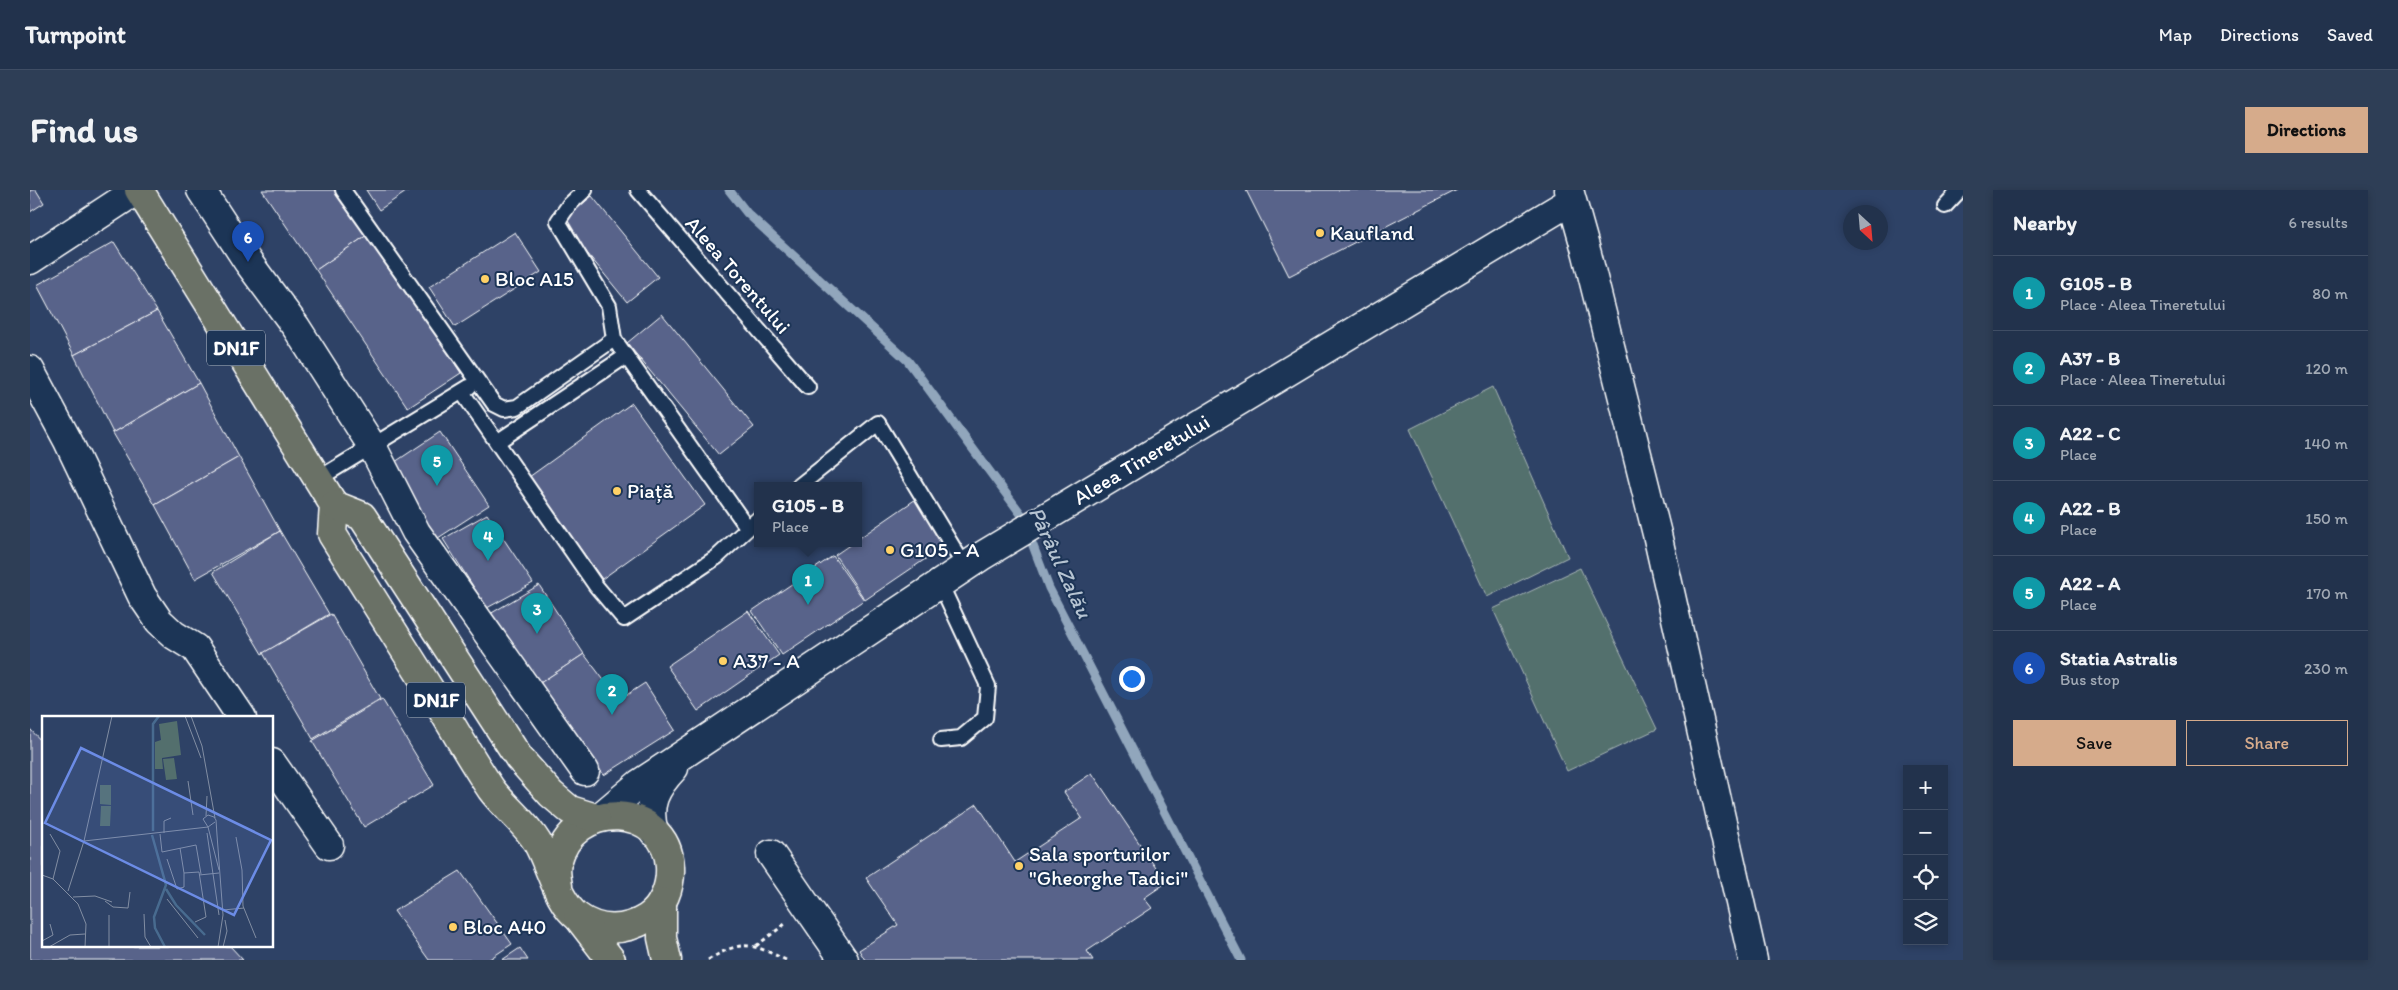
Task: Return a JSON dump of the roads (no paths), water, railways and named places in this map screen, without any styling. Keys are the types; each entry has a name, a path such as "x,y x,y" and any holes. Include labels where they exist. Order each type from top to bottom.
{"main road":[{"name":"DN1F","path":"138,190 334,505 332,534 492,790 536,841 565,903 611,960"},
{"name":"DN1F","path":"334,505 362,516 519,758 551,794 570,810 599,817 620,816 639,821 654,832 665,847 670,866 669,885 662,902 649,917 632,926 613,930 594,926 577,916"},
{"name":"DN1F","path":"558,886 556,864 564,844 577,828 599,817"},
{"name":"DN1F","path":"662,902 662,938 667,960"}],"street":[{"path":"30,260 138,190"},
{"path":"200,190 248,262 296,327 372,446 416,532 585,771"},
{"path":"1570,196 1587,254 1656,534 1754,960"},
{"name":"Aleea Tineretului","path":"599,817 639,784 940,583 1570,196"},
{"path":"30,370 68,441 142,596 158,621 174,635 195,648 241,716"},
{"name":"Aleea Tineretului","path":"654,832 649,815 655,792 670,773 695,748"},
{"path":"274,766 328,845"},
{"path":"770,854 844,960"}],"lane":[{"path":"343,190 494,404 504,409 517,407 614,339"},
{"path":"462,392 596,586 624,619 717,557 753,523 614,339 609,306 558,221 569,205 585,190"},
{"name":"Aleea Torentului","path":"638,190 808,387"},
{"path":"1945,206 1960,190"},
{"path":"497,442 626,356"},
{"path":"318,479 478,382"},
{"path":"804,482 878,423 973,562"},
{"path":"940,583 988,686 985,718 961,738 941,740"}],"waterway":[{"name":"Pârâul Zalău","path":"729,190 747,213 908,361 1021,514 1049,588 1241,960"}],"place":[{"name":"Kaufland","path":"1320,233"},
{"name":"Statia Astralis","path":"248,262"},
{"name":"Bloc A15","path":"485,279"},
{"name":"A22 - A","path":"437,486"},
{"name":"Piață","path":"617,491"},
{"name":"G105 - A","path":"890,550"},
{"name":"A22 - B","path":"488,561"},
{"name":"G105 - B","path":"808,605"},
{"name":"A22 - C","path":"537,634"},
{"name":"A37 - A","path":"723,661"},
{"name":"A37 - B","path":"612,715"},
{"name":"Sala sporturilor \"Gheorghe Tadici\"","path":"1019,866"},
{"name":"Bloc A40","path":"453,927"}]}
